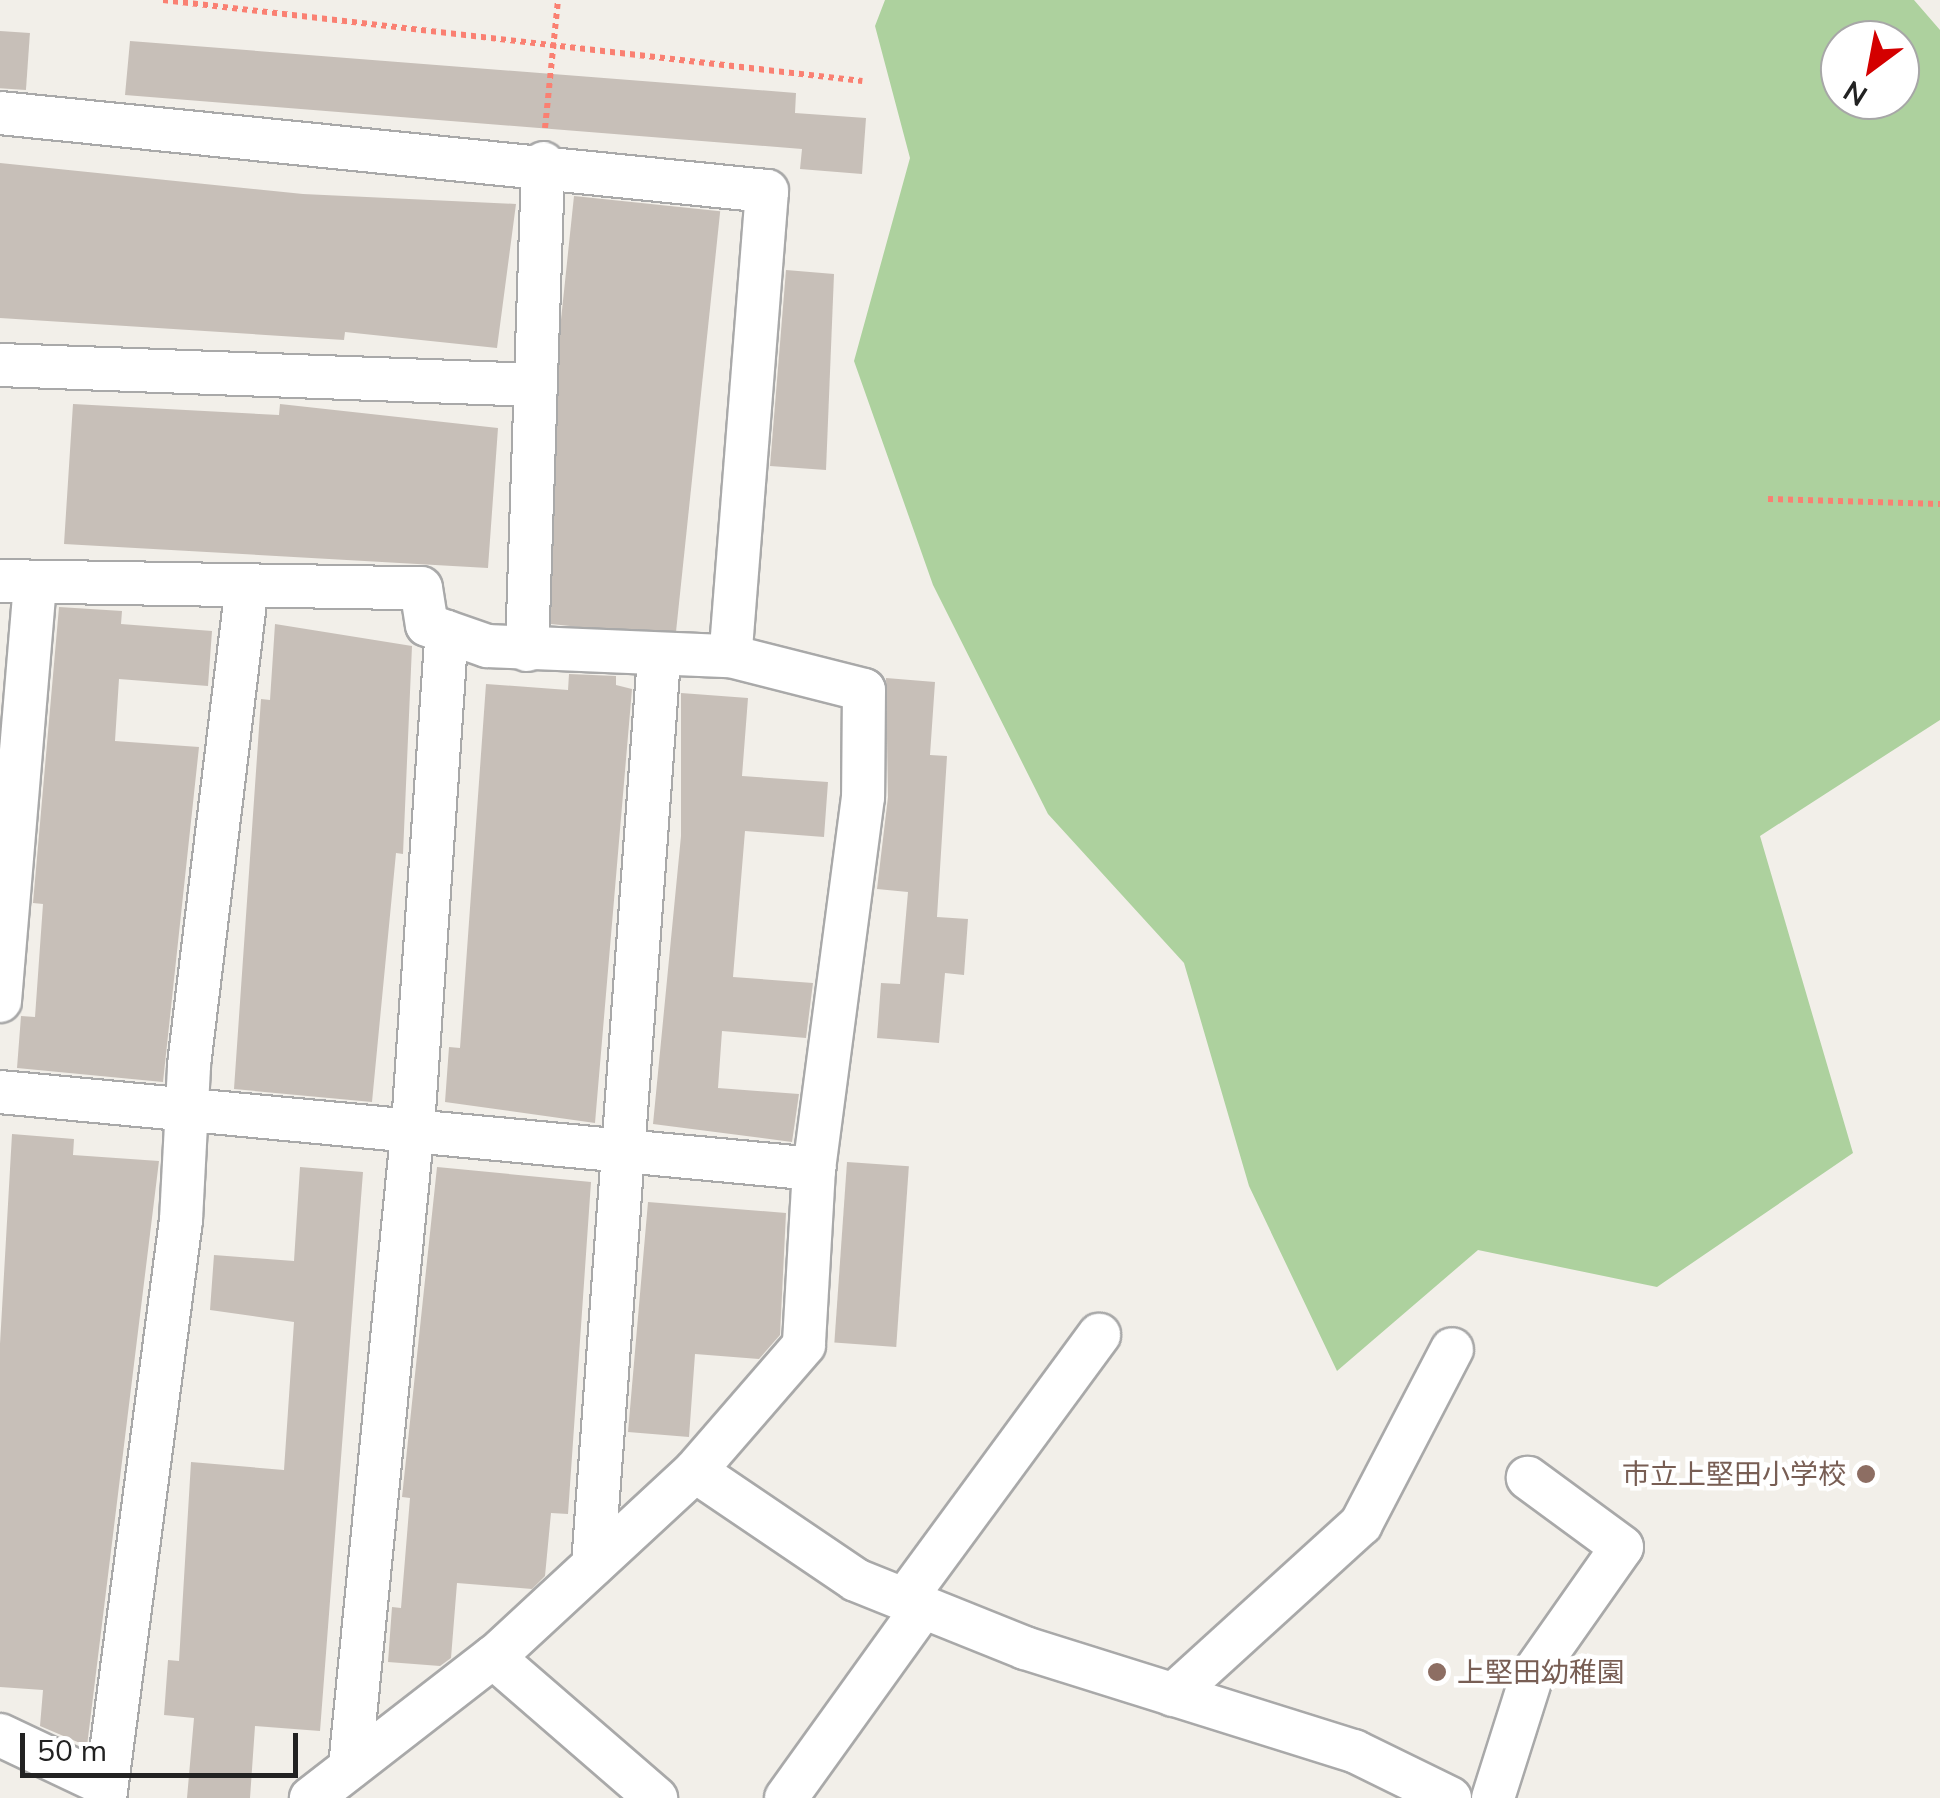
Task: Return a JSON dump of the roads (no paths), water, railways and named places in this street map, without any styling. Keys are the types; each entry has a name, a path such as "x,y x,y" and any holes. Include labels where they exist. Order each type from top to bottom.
{"street":[{"path":"0,113 543,164 767,192 730,656"},
{"path":"527,650 543,164"},
{"path":"0,365 536,385"},
{"path":"0,1001 17,581 421,588 427,625 448,632 527,650 660,657 730,656 864,690 863,796 814,1169 804,1345 695,1471 593,1566 493,1657 311,1798"},
{"path":"0,1735 106,1792 192,1110 189,1065 247,586"},
{"path":"350,1768 414,1126 448,632"},
{"path":"593,1566 660,657"},
{"path":"0,1092 414,1126 814,1169"},
{"path":"786,1798 914,1603 1099,1335"},
{"path":"1173,1695 1361,1524 1452,1349"},
{"path":"695,1471 856,1580 1173,1695 1354,1751 1450,1798"},
{"path":"1493,1798 1532,1675 1622,1547 1528,1478"},
{"path":"493,1657 656,1798"}],"place":[{"name":"市立上堅田小学校","path":"1866,1474"},
{"name":"上堅田幼稚園","path":"1437,1672"}]}
